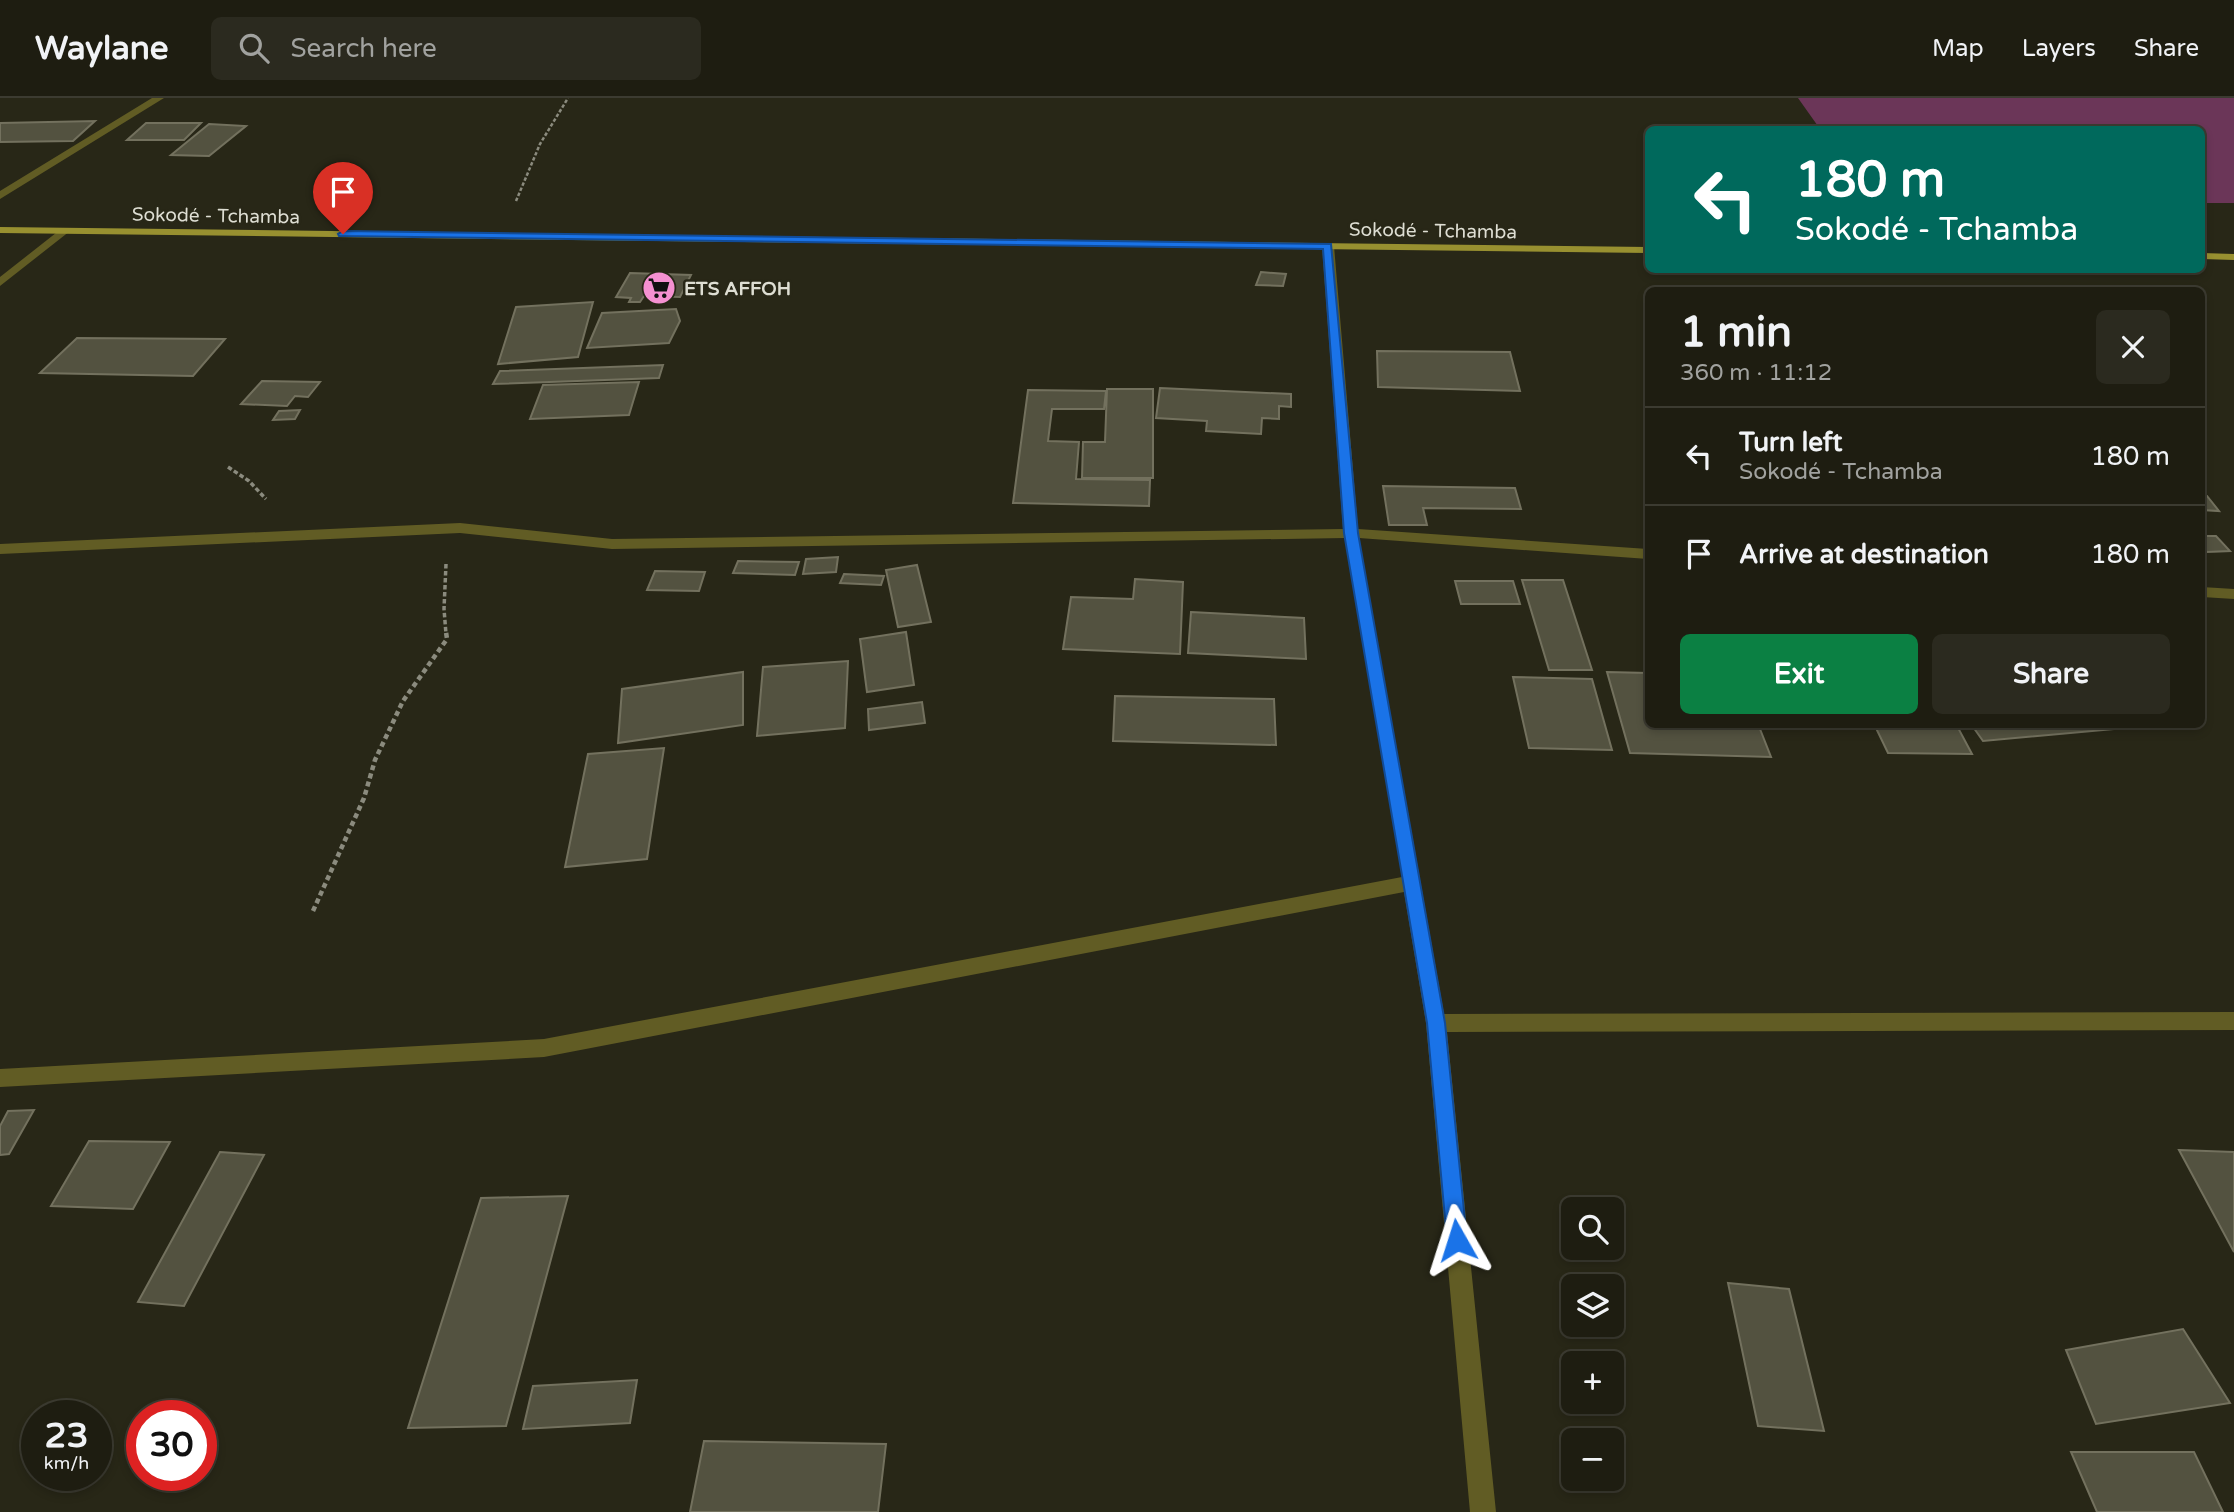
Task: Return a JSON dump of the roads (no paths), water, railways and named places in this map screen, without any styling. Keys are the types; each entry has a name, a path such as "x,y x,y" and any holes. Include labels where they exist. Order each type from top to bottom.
{"main road":[{"name":"Sokodé - Tchamba","path":"0,230 1645,250"},
{"path":"2205,256 2234,257"}],"street":[{"path":"0,195 159,98"},
{"path":"0,283 65,231"},
{"path":"1328,246 1351,533 1436,1023 1483,1512"},
{"path":"0,549 460,528 612,544 1351,533 1645,554"},
{"path":"2205,592 2234,594"},
{"path":"0,1078 544,1048 1412,883"},
{"path":"1436,1023 2234,1021"}],"place":[{"name":"ETS AFFOH","path":"659,288"}]}
